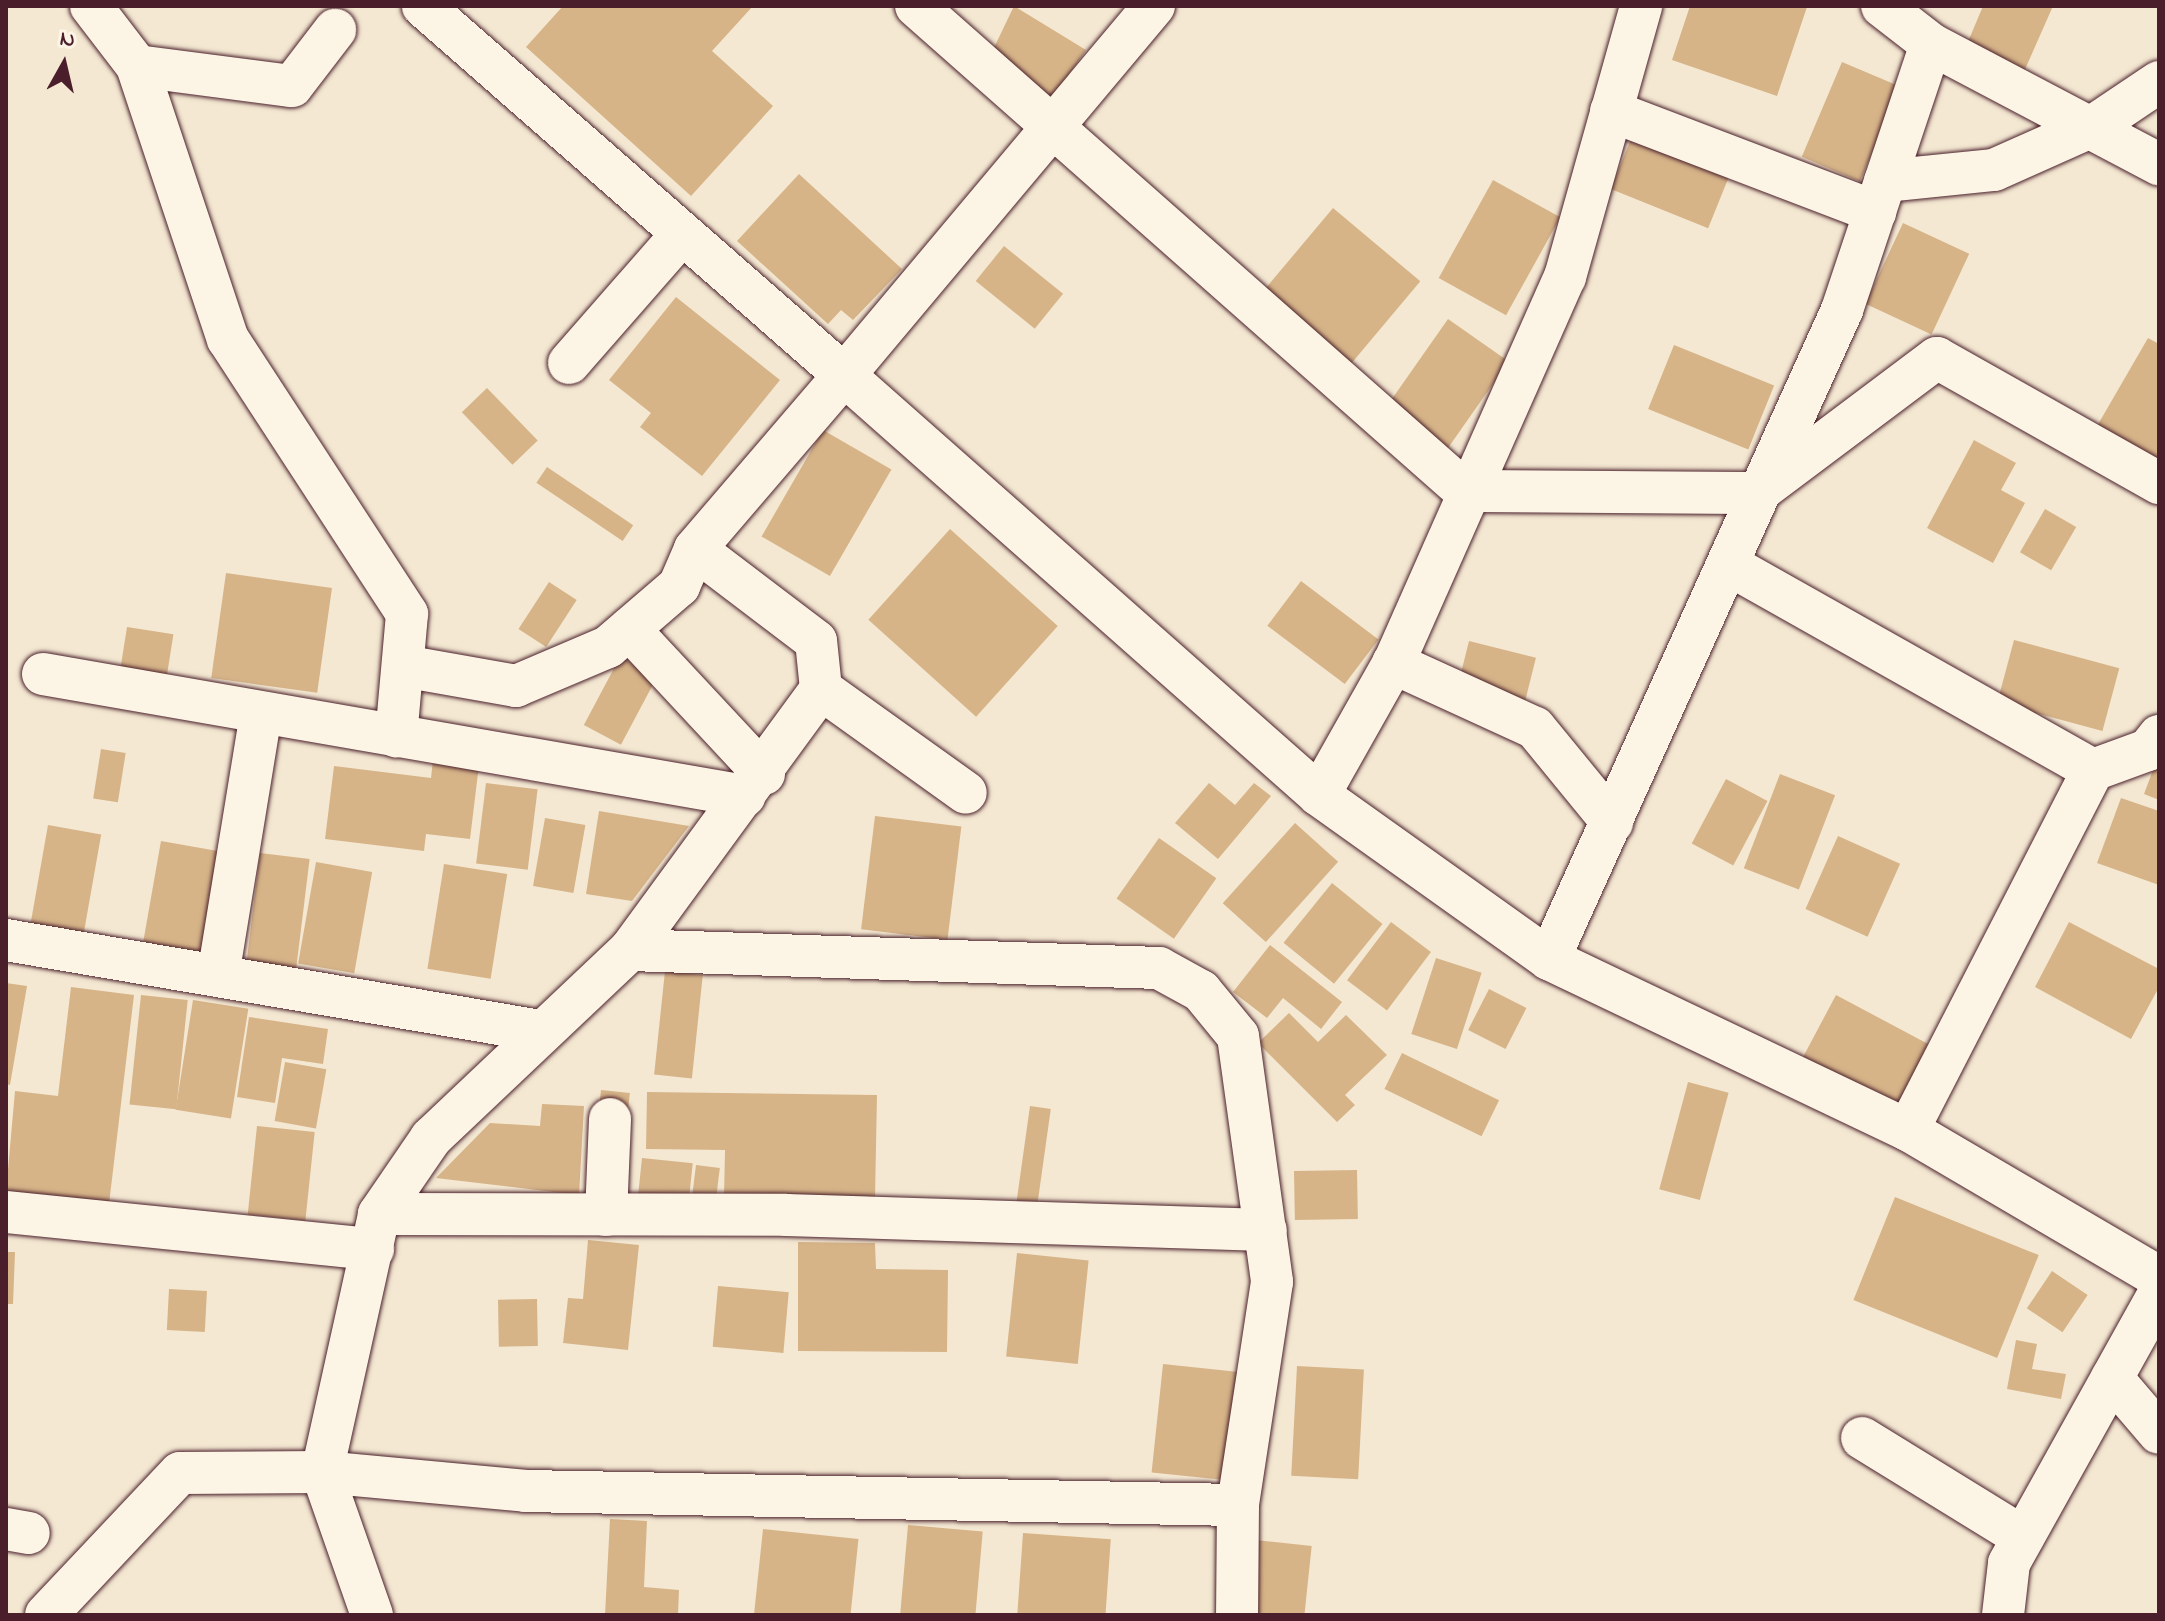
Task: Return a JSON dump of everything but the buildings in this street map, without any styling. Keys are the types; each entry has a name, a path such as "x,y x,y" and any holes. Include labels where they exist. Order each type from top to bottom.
{"street":[{"path":"91,6 137,66 228,339 407,614 396,737"},
{"path":"423,6 1319,795 1549,959 1908,1130 2159,1277"},
{"path":"916,6 1465,491 1757,493 1937,358 2159,483"},
{"path":"403,666 516,686 608,647 679,586 695,549 1154,6"},
{"path":"1319,795 1393,663 1465,491 1565,277 1641,6"},
{"path":"1882,6 1931,44 2159,164"},
{"path":"137,66 292,86 335,30"},
{"path":"1549,959 1731,566 1757,493 1842,310 1931,44"},
{"path":"1611,111 1880,197 1994,170 2089,127 2159,82"},
{"path":"569,363 682,234"},
{"path":"372,1615 322,1472 376,1232 431,1138 540,1031 630,950 754,785 821,689 816,641 695,549"},
{"path":"1731,566 2093,770"},
{"path":"629,629 754,785"},
{"path":"1393,663 1535,728 1612,822"},
{"path":"43,674 396,737 754,785"},
{"path":"821,689 966,793"},
{"path":"218,976 261,713"},
{"path":"1908,1130 2093,770 2148,750 2159,736"},
{"path":"6,940 540,1031"},
{"path":"630,950 1159,968 1201,991 1238,1036 1272,1282 1263,1368 1238,1505 1237,1615"},
{"path":"606,1215 610,1119"},
{"path":"6,1212 376,1232 606,1215 1266,1230"},
{"path":"2000,1612 2023,1537 2159,1293"},
{"path":"2112,1378 2159,1433"},
{"path":"1862,1438 2023,1537"},
{"path":"46,1615 180,1473 322,1472 526,1491 1238,1505"}]}
